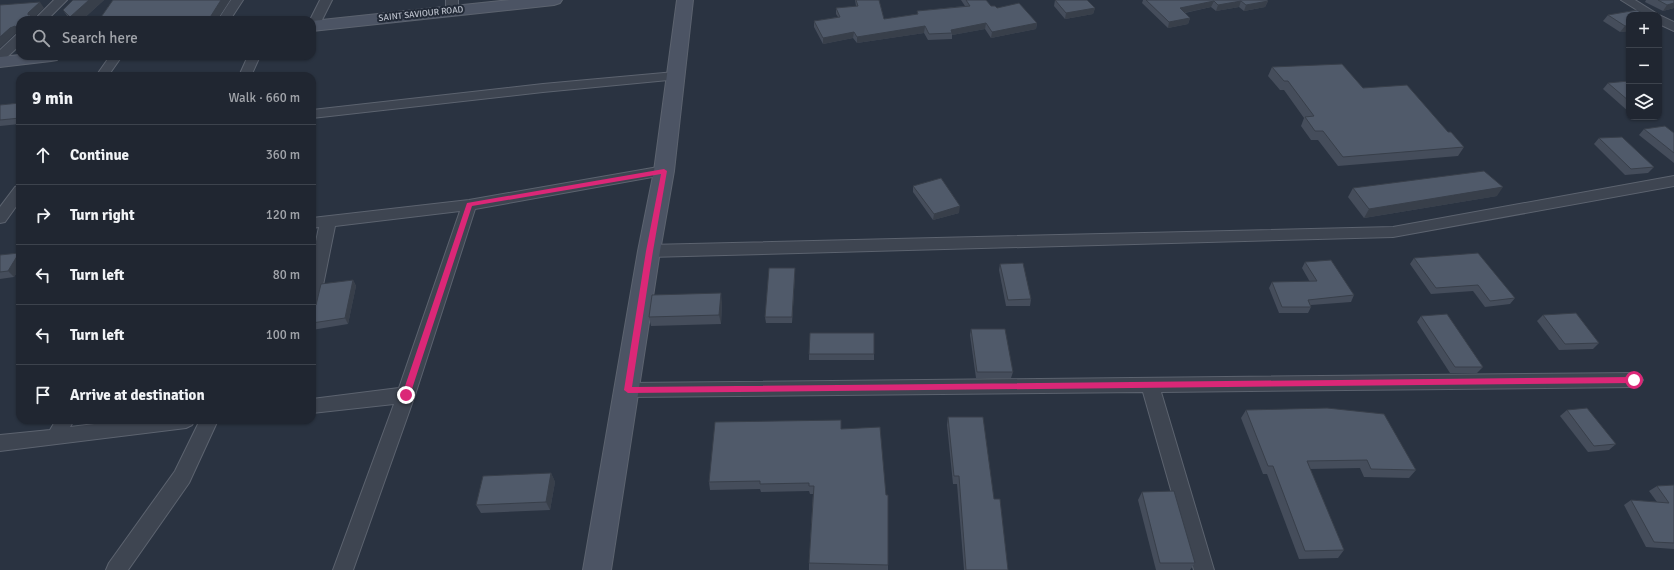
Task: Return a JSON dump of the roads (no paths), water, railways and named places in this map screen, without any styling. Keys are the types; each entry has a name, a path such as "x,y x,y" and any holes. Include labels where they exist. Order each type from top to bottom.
{"street":[{"path":"44,16 61,0"},
{"path":"227,16 238,0"},
{"path":"316,20 326,0"},
{"name":"SAINT SAVIOUR ROAD","path":"316,26 452,5 554,0"},
{"path":"597,570 628,390 649,251 664,171 685,0"},
{"path":"1627,0 1648,12"},
{"path":"1662,21 1674,27"},
{"path":"0,57 16,42"},
{"path":"0,62 17,60"},
{"path":"105,72 113,60"},
{"path":"247,72 252,60"},
{"path":"316,114 543,88 676,76"},
{"path":"316,222 469,205 664,171"},
{"path":"649,251 1393,232 1674,181"},
{"path":"0,218 16,196"},
{"path":"344,570 406,395 469,205"},
{"path":"316,280 328,221"},
{"path":"628,390 1634,380"},
{"path":"1150,385 1204,570"},
{"path":"316,406 406,395"},
{"path":"56,437 63,424"},
{"path":"0,443 155,424"},
{"path":"116,570 182,477 207,424"}]}
